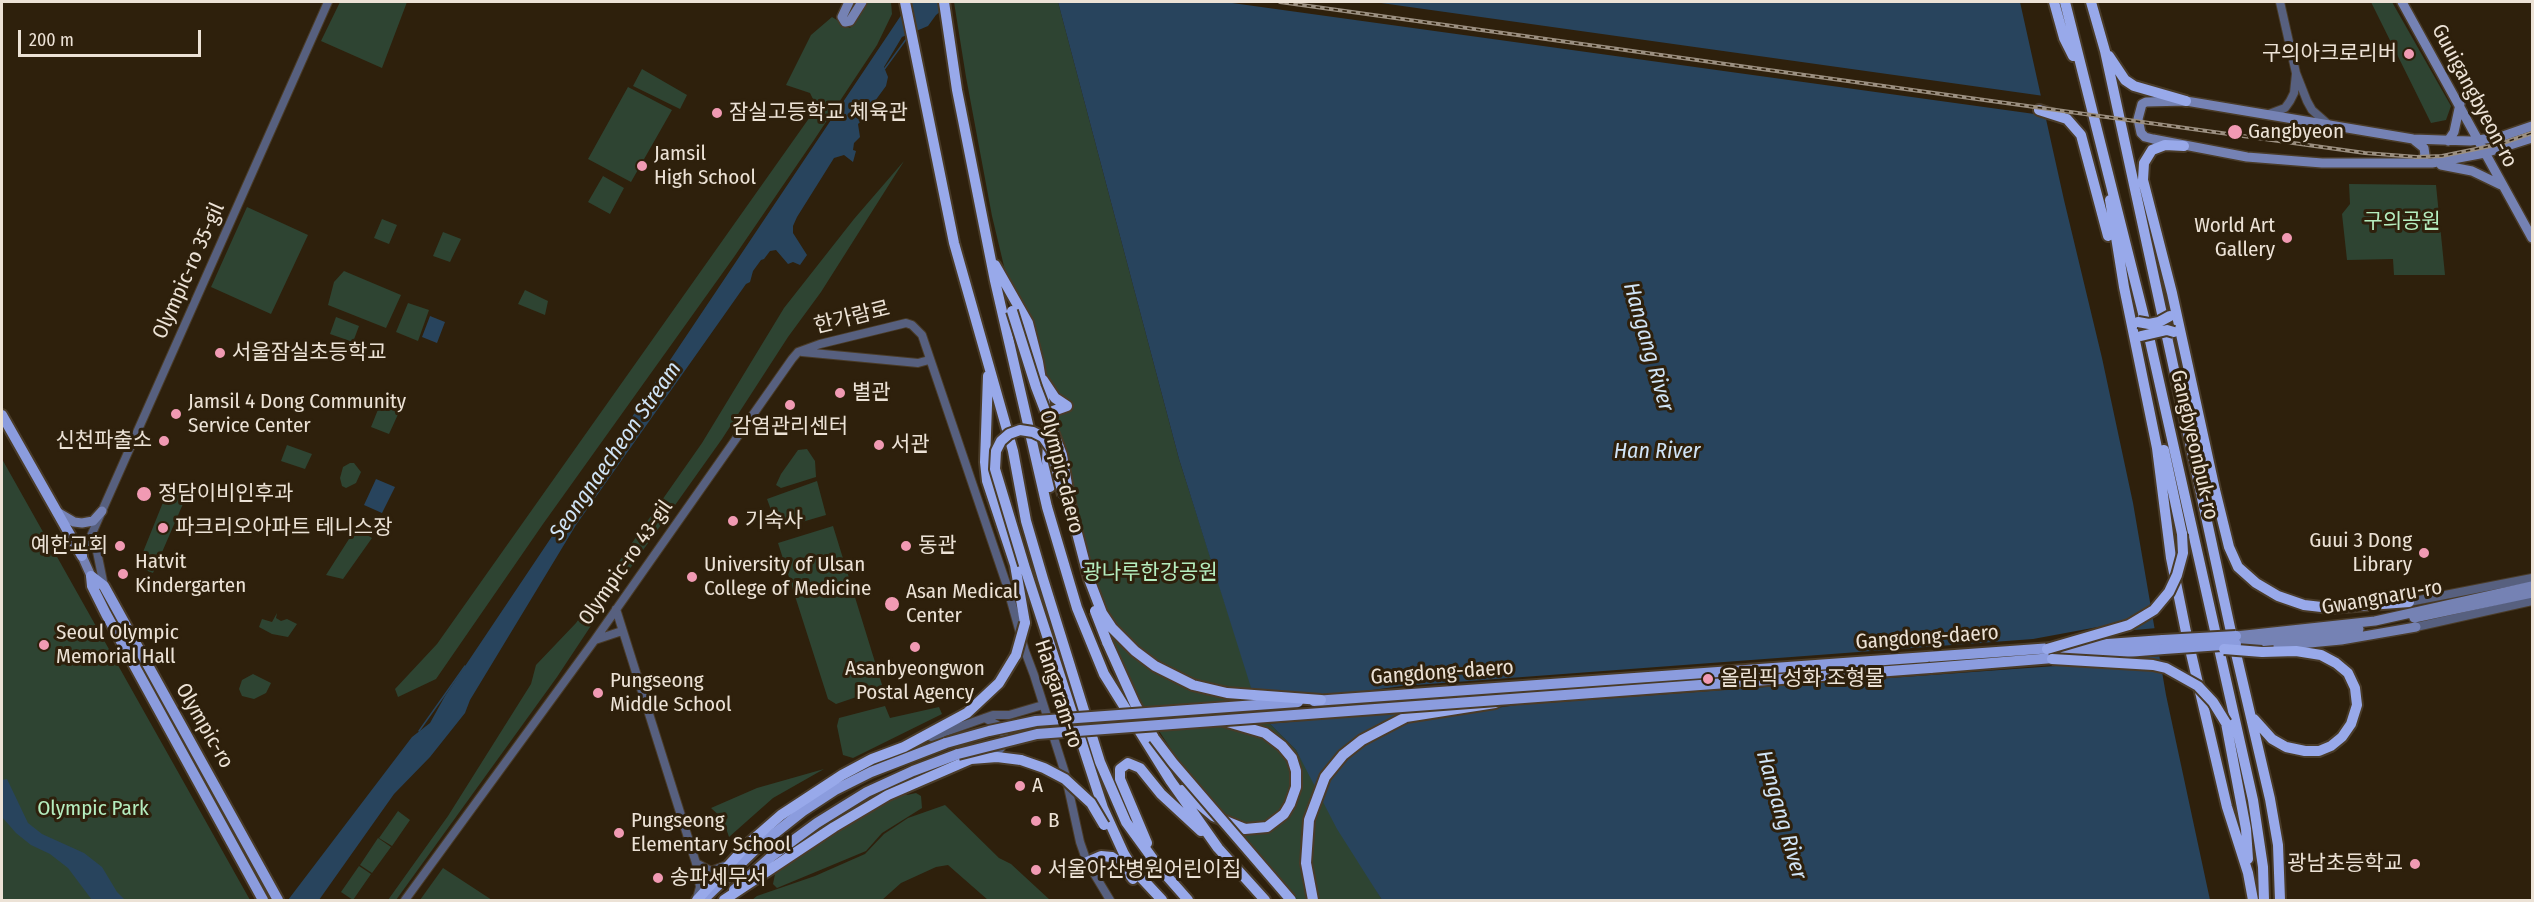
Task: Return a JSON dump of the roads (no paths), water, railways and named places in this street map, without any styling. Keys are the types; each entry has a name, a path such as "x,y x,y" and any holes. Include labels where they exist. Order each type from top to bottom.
{"highway":[{"name":"Olympic-daero","path":"905,2 954,243 1013,451 1026,521 1100,762 1122,816 1158,866 1188,900"},
{"name":"Olympic-daero","path":"944,2 957,90 995,281 1047,507 1077,608 1104,674 1170,780 1218,848 1261,897"},
{"path":"2054,2 2064,38 2082,72"},
{"name":"Gangbyeonbuk-ro","path":"2064,2 2151,341 2253,800 2263,867 2264,900"},
{"name":"Gangbyeonbuk-ro","path":"2091,2 2105,51 2231,632 2252,717 2278,845 2280,900"},
{"path":"2105,51 2125,80 2134,86 2186,101"},
{"path":"2039,110 2067,119 2081,135 2124,287"},
{"path":"2184,146 2165,145 2152,150 2145,158 2143,180 2215,490 2229,547 2238,567 2256,583 2278,596 2304,605 2330,608 2409,602"},
{"path":"2128,160 2143,180"},
{"path":"2105,161 2124,287 2129,313 2138,339 2157,448 2171,558 2227,807 2248,873 2253,900"},
{"path":"992,259 1028,323 1048,423 1047,477 1064,541 1069,581"},
{"path":"995,281 1012,311 1036,387 1062,455 1072,514 1097,616"},
{"path":"2129,313 2138,322 2149,324 2159,322 2173,311"},
{"path":"2138,339 2167,330 2178,335"},
{"path":"989,367 986,471 993,504 1015,565 1025,622"},
{"path":"2050,654 2129,625 2154,610 2169,592 2176,575 2183,553 2182,534 2160,432 2143,375"},
{"path":"1040,376 1055,398 1066,406 1053,411 1048,423"},
{"path":"1124,854 1102,808 1024,565 994,463 1001,441 1009,434 1020,430 1038,434 1046,440 1052,450 1084,578 1097,616 1123,679 1154,738 1173,764 1291,900"},
{"path":"2215,490 2220,573"},
{"path":"697,900 749,843 781,815 812,793 872,759 904,747 958,719 976,706 999,683 1016,656 1029,610 1024,565"},
{"path":"1089,579 1102,613 1112,628 1135,651 1166,673 1192,685 1227,693 1321,700"},
{"path":"2224,649 2260,649 2321,655 2348,673 2355,688 2357,705 2350,724 2342,737 2331,746 2319,751 2305,752 2286,747 2272,739 2252,717"},
{"path":"2050,654 2166,668 2198,686 2213,702 2226,723 2246,829 2248,873"},
{"path":"1313,900 1306,863 1308,827 1313,805 1325,777 1343,755 1362,740 1406,717 1480,707 1511,699"},
{"path":"1170,780 1213,816 1245,829 1267,826 1284,814 1296,787 1296,771 1292,758 1282,746 1265,733 1224,720"},
{"path":"724,900 834,827 888,795 971,759 993,757 1021,760 1065,779 1091,804 1124,854 1162,900"},
{"path":"1158,866 1122,788 1120,769 1128,762 1140,768 1161,794 1218,848"},
{"path":"1087,862 1101,856 1117,860 1153,900"}],"main road":[{"path":"849,2 842,17 845,22 850,21 862,2"},
{"name":"Guuigangbyeon-ro","path":"2402,2 2532,238"},
{"path":"2532,126 2500,137 2451,141 2414,139 2186,101 2146,102 2138,114 2138,127 2145,137 2247,157 2322,163 2432,163 2485,153 2532,138"},
{"path":"2451,141 2460,104"},
{"path":"2414,139 2424,148 2425,155 2422,160 2414,163"},
{"path":"2451,141 2460,146 2460,155 2454,159"},
{"path":"2432,163 2472,171 2502,186"},
{"name":"Olympic-ro","path":"2,415 82,556 91,576 92,586 106,614 263,900"},
{"path":"57,512 74,522 82,523 93,521 102,511"},
{"name":"Olympic-ro","path":"91,576 104,586 278,900"},
{"name":"Gwangnaru-ro","path":"2236,640 2375,621 2532,586"},
{"name":"Gwangnaru-ro","path":"2236,640 2302,638 2374,626 2532,593"},
{"path":"2260,649 2341,640 2416,627"},
{"name":"Gangdong-daero","path":"724,900 772,856 817,823 867,792 958,754 1037,734 1511,699 2236,640"},
{"name":"Gangdong-daero","path":"703,900 760,845 811,806 871,772 946,743 989,731 1036,722 1321,700 2050,654"}],"street":[{"name":"Olympic-ro 35-gil","path":"82,556 328,2"},
{"path":"2280,2 2296,73 2312,110 2330,126"},
{"path":"2263,115 2285,108 2294,93 2296,73"},
{"name":"한가람로","path":"798,352 820,344 906,323 922,335 929,360"},
{"path":"798,352 918,363 929,360"},
{"name":"Olympic-ro 43-gil","path":"405,900 594,641 798,352"},
{"name":"Hangaram-ro","path":"929,360 1004,576 1025,651 1065,773 1080,842 1087,862 1110,900"},
{"path":"93,532 104,586"},
{"path":"2409,602 2532,578"},
{"path":"2416,627 2532,601"},
{"path":"616,609 696,863 700,887 697,900"},
{"path":"594,641 622,631"},
{"path":"904,747 985,718 1009,715 1043,705"},
{"path":"1001,727 1009,715"},
{"path":"985,718 1001,727 1005,737 1001,748 993,757"},
{"path":"696,863 711,871 718,870 731,862"}],"water":[{"name":"Seongnaecheon Stream","path":"910,2 952,2 936,15 928,26 902,37 884,67 888,77 886,86 871,111 858,124 860,137 854,143 853,150 856,151 853,162 844,155 834,158 797,217 793,233 807,255 800,265 793,262 788,264 776,250 770,251 761,260 753,271 750,282 746,284 576,525 470,700 465,713 430,757 394,794 319,900 288,900 412,737 430,723 445,696"},
{"name":"Han River","path":"1058,2 2020,2 2133,503 2166,695 2210,900 1382,900 1337,829 1296,750 1270,724 1253,694 1179,459"},
{"path":"430,316 445,322 437,343 422,337"},
{"path":"376,479 395,487 382,513 364,505"},
{"path":"7,779 28,823 42,834 84,853 102,867 117,892 125,900 92,900 68,868 16,833 2,817 2,780"}],"waterway":[{"name":"Seongnaecheon Stream","path":"883,71 907,38"},
{"name":"Seongnaecheon Stream","path":"419,731 465,666"}],"railway":[{"path":"1280,2 2365,153 2417,157 2442,156 2500,144 2532,133"}],"place":[{"name":"구의아크로리버","path":"2409,54"},
{"name":"잠실고등학교 체육관","path":"717,113"},
{"name":"Gangbyeon","path":"2235,132"},
{"name":"Jamsil High School","path":"642,166"},
{"name":"World Art Gallery","path":"2287,238"},
{"name":"서울잠실초등학교","path":"220,353"},
{"name":"별관","path":"840,393"},
{"name":"감염관리센터","path":"790,405"},
{"name":"Jamsil 4 Dong Community Service Center","path":"176,414"},
{"name":"신천파출소","path":"164,441"},
{"name":"서관","path":"879,445"},
{"name":"정담이비인후과","path":"144,494"},
{"name":"기숙사","path":"733,521"},
{"name":"파크리오아파트 테니스장","path":"163,528"},
{"name":"예한교회","path":"120,546"},
{"name":"동관","path":"906,546"},
{"name":"Guui 3 Dong Library","path":"2424,553"},
{"name":"Hatvit Kindergarten","path":"123,574"},
{"name":"University of Ulsan College of Medicine","path":"692,577"},
{"name":"Asan Medical Center","path":"892,604"},
{"name":"Seoul Olympic Memorial Hall","path":"44,645"},
{"name":"Asanbyeongwon Postal Agency","path":"915,647"},
{"name":"올림픽 성화 조형물","path":"1708,679"},
{"name":"Pungseong Middle School","path":"598,693"},
{"name":"A","path":"1020,786"},
{"name":"B","path":"1036,821"},
{"name":"Pungseong Elementary School","path":"619,833"},
{"name":"광남초등학교","path":"2415,864"},
{"name":"서울아산병원어린이집","path":"1036,870"},
{"name":"송파세무서","path":"658,878"}],"park label":[{"name":"구의공원","path":"2402,222"},
{"name":"광나루한강공원","path":"1150,573"},
{"name":"Olympic Park","path":"93,809"}],"water label":[{"name":"Hangang River","path":"1648,347"},
{"name":"Hangang River","path":"1781,815"}]}
